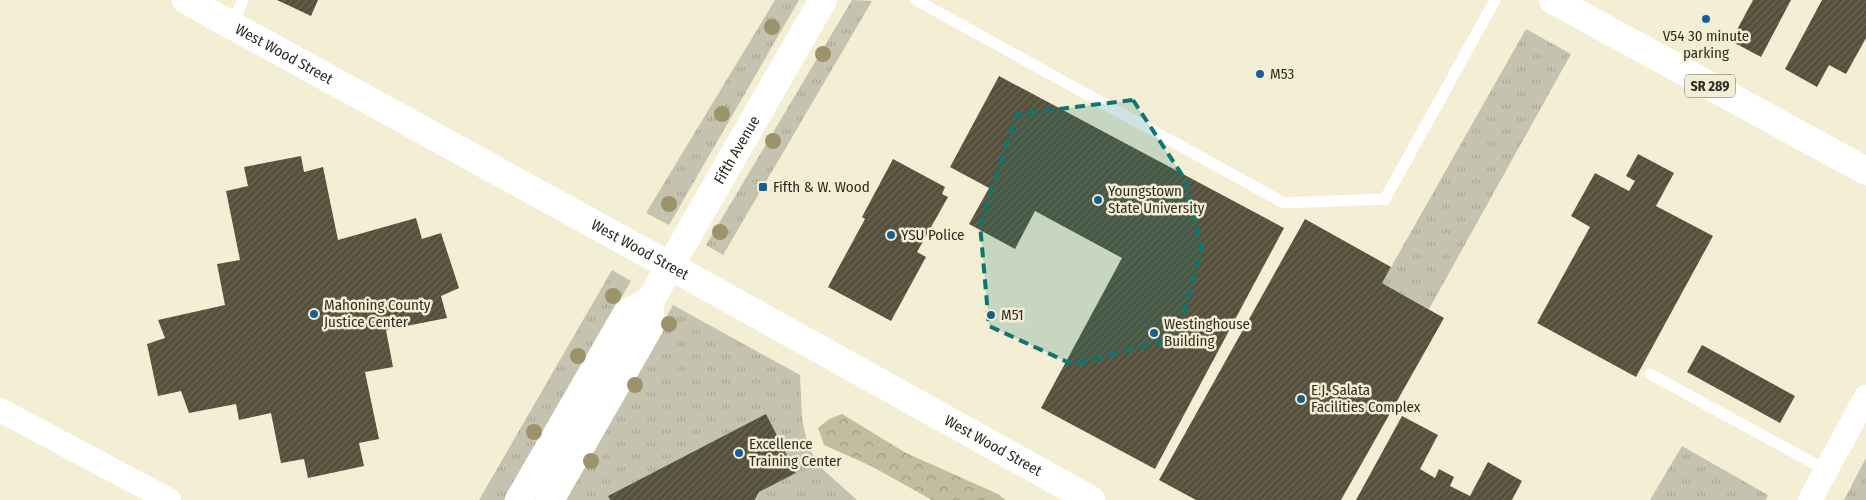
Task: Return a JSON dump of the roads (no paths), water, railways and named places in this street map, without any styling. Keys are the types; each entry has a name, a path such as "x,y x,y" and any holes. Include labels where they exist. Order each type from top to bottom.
{"main road":[{"name":"West Wood Street","path":"186,0 1091,500"},
{"name":"Fifth Avenue","path":"550,500 650,326 650,301 823,0"},
{"name":"SR 289","path":"1553,0 1866,172"},
{"path":"519,500 627,313 650,301"}],"street":[{"path":"1810,500 1866,397"},
{"path":"0,410 169,500"}],"lane":[{"path":"232,25 243,0"},
{"path":"916,0 1284,203 1385,199 1495,0"},
{"path":"1650,374 1826,470"}],"place":[{"name":"V54 30 minute parking","path":"1706,19"},
{"name":"M53","path":"1260,74"},
{"name":"Fifth & W. Wood","path":"763,187"},
{"name":"Youngstown State University","path":"1098,200"},
{"name":"YSU Police","path":"891,235"},
{"name":"Mahoning County Justice Center","path":"314,314"},
{"name":"M51","path":"991,315"},
{"name":"Westinghouse Building","path":"1154,333"},
{"name":"E.J. Salata Facilities Complex","path":"1301,399"},
{"name":"Excellence Training Center","path":"739,453"}]}
